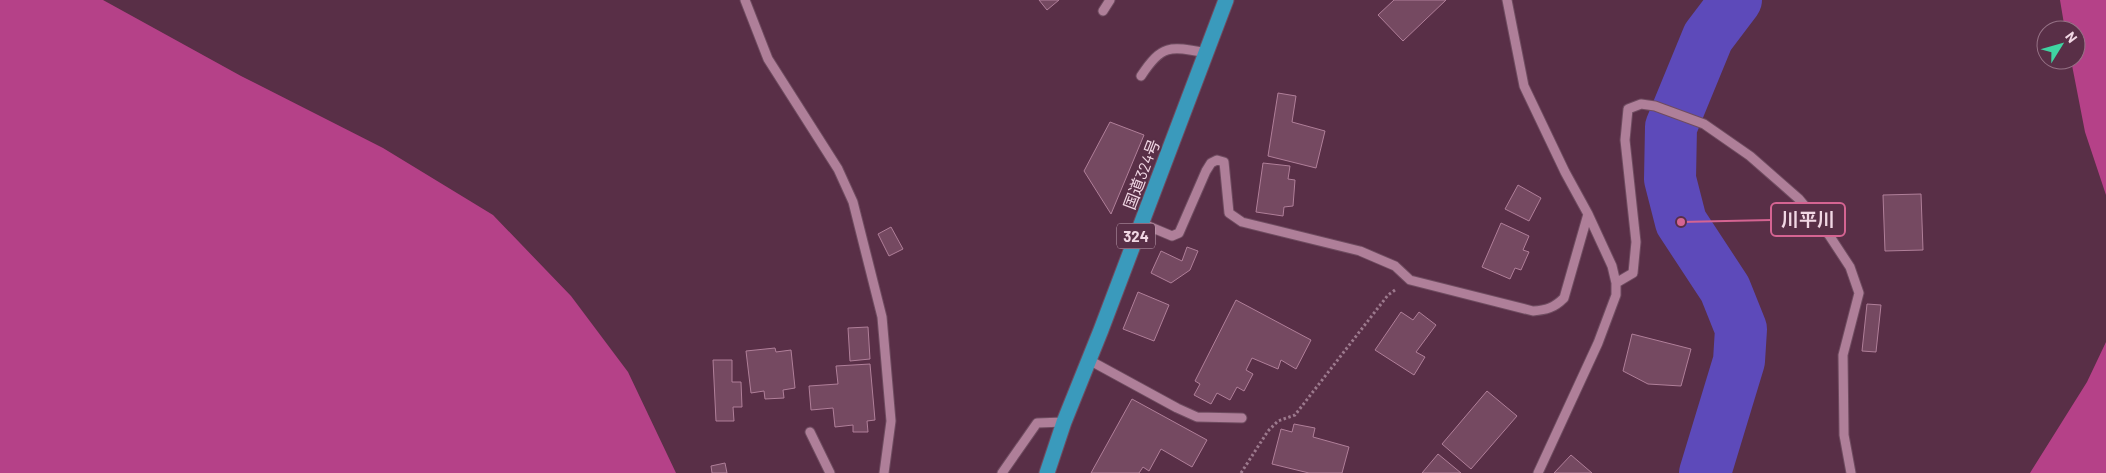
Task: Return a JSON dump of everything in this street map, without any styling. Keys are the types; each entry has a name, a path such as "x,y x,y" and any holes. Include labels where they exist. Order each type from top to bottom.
{"highway":[{"name":"国道324号","path":"1047,473 1064,422 1226,0"}],"street":[{"path":"745,0 768,59 838,169 853,202 882,317 891,421 884,473"},
{"path":"1103,11 1110,0"},
{"path":"1507,0 1524,86 1565,172 1588,214 1612,266 1616,282 1616,295 1598,344 1538,473"},
{"path":"1141,76 1152,58 1162,51 1179,48 1206,53"},
{"path":"1616,282 1633,273 1636,242 1625,140 1628,109 1641,104 1655,106 1704,124 1750,156 1799,199 1829,235 1850,267 1859,293 1843,355 1844,435 1851,473"},
{"path":"1141,223 1172,236 1179,233 1206,171 1211,163 1217,160 1224,162 1229,213 1242,222 1360,251 1395,266 1410,280 1533,311 1546,310 1564,298 1588,214"},
{"path":"1089,360 1176,408 1197,417 1242,418"},
{"path":"1002,473 1037,424 1064,422"},
{"path":"810,432 830,473"}],"path":[{"path":"1241,473 1268,431 1278,420 1295,414 1388,295 1410,280"}],"shaded area":[{"path":"0,0 103,0 241,76 383,148 493,215 571,296 628,372 676,473 0,473"},
{"path":"2060,0 2106,0 2106,195 2085,132 2073,70 2086,70 2086,20 2063,20"},
{"path":"2106,342 2106,473 2030,473 2087,382"}],"building":[{"path":"1039,0 1059,0 1047,10"},
{"path":"1394,0 1446,0 1403,41 1378,15"},
{"path":"1278,93 1296,96 1292,122 1325,131 1316,168 1268,156"},
{"path":"1110,122 1144,135 1111,214 1084,171"},
{"path":"1263,163 1290,166 1288,179 1295,180 1293,206 1284,207 1283,216 1256,212"},
{"path":"1518,185 1541,198 1529,221 1505,209"},
{"path":"1921,194 1923,250 1885,251 1883,195"},
{"path":"1501,223 1529,236 1523,250 1529,252 1521,270 1515,268 1510,279 1482,267"},
{"path":"891,227 903,249 889,256 878,234"},
{"path":"1187,247 1198,251 1190,270 1171,283 1151,273 1161,251 1182,261"},
{"path":"1138,292 1169,305 1154,341 1123,329"},
{"path":"1236,300 1311,340 1296,369 1281,360 1278,369 1252,358 1246,370 1253,374 1244,391 1237,387 1230,400 1217,393 1211,404 1194,395 1200,384 1195,381"},
{"path":"1867,304 1881,305 1876,352 1862,351"},
{"path":"1401,312 1413,320 1419,312 1436,325 1416,352 1425,357 1414,375 1375,350"},
{"path":"868,327 870,359 850,361 848,328"},
{"path":"1632,334 1691,349 1681,386 1648,384 1623,371"},
{"path":"775,348 776,352 791,350 795,388 783,390 784,398 765,399 764,391 751,393 746,351"},
{"path":"713,360 732,360 732,382 741,382 742,407 733,407 734,421 716,421"},
{"path":"870,364 875,420 867,421 868,432 853,432 853,425 835,427 833,408 811,410 809,386 838,384 836,366"},
{"path":"1487,391 1517,416 1471,469 1442,444"},
{"path":"1132,399 1207,440 1192,467 1161,449 1149,471 1143,467 1139,473 1091,473"},
{"path":"1294,424 1315,428 1313,437 1349,447 1342,473 1309,473 1272,464 1281,429 1292,432"},
{"path":"1438,454 1461,473 1422,473"},
{"path":"1571,455 1592,473 1554,473"},
{"path":"725,463 727,473 712,473 711,466"}],"waterway":[{"path":"1705,473 1739,361 1741,329 1725,289 1681,222 1670,179 1671,127 1708,37 1736,0"}],"place":[{"name":"川平川","path":"1681,222"}]}
